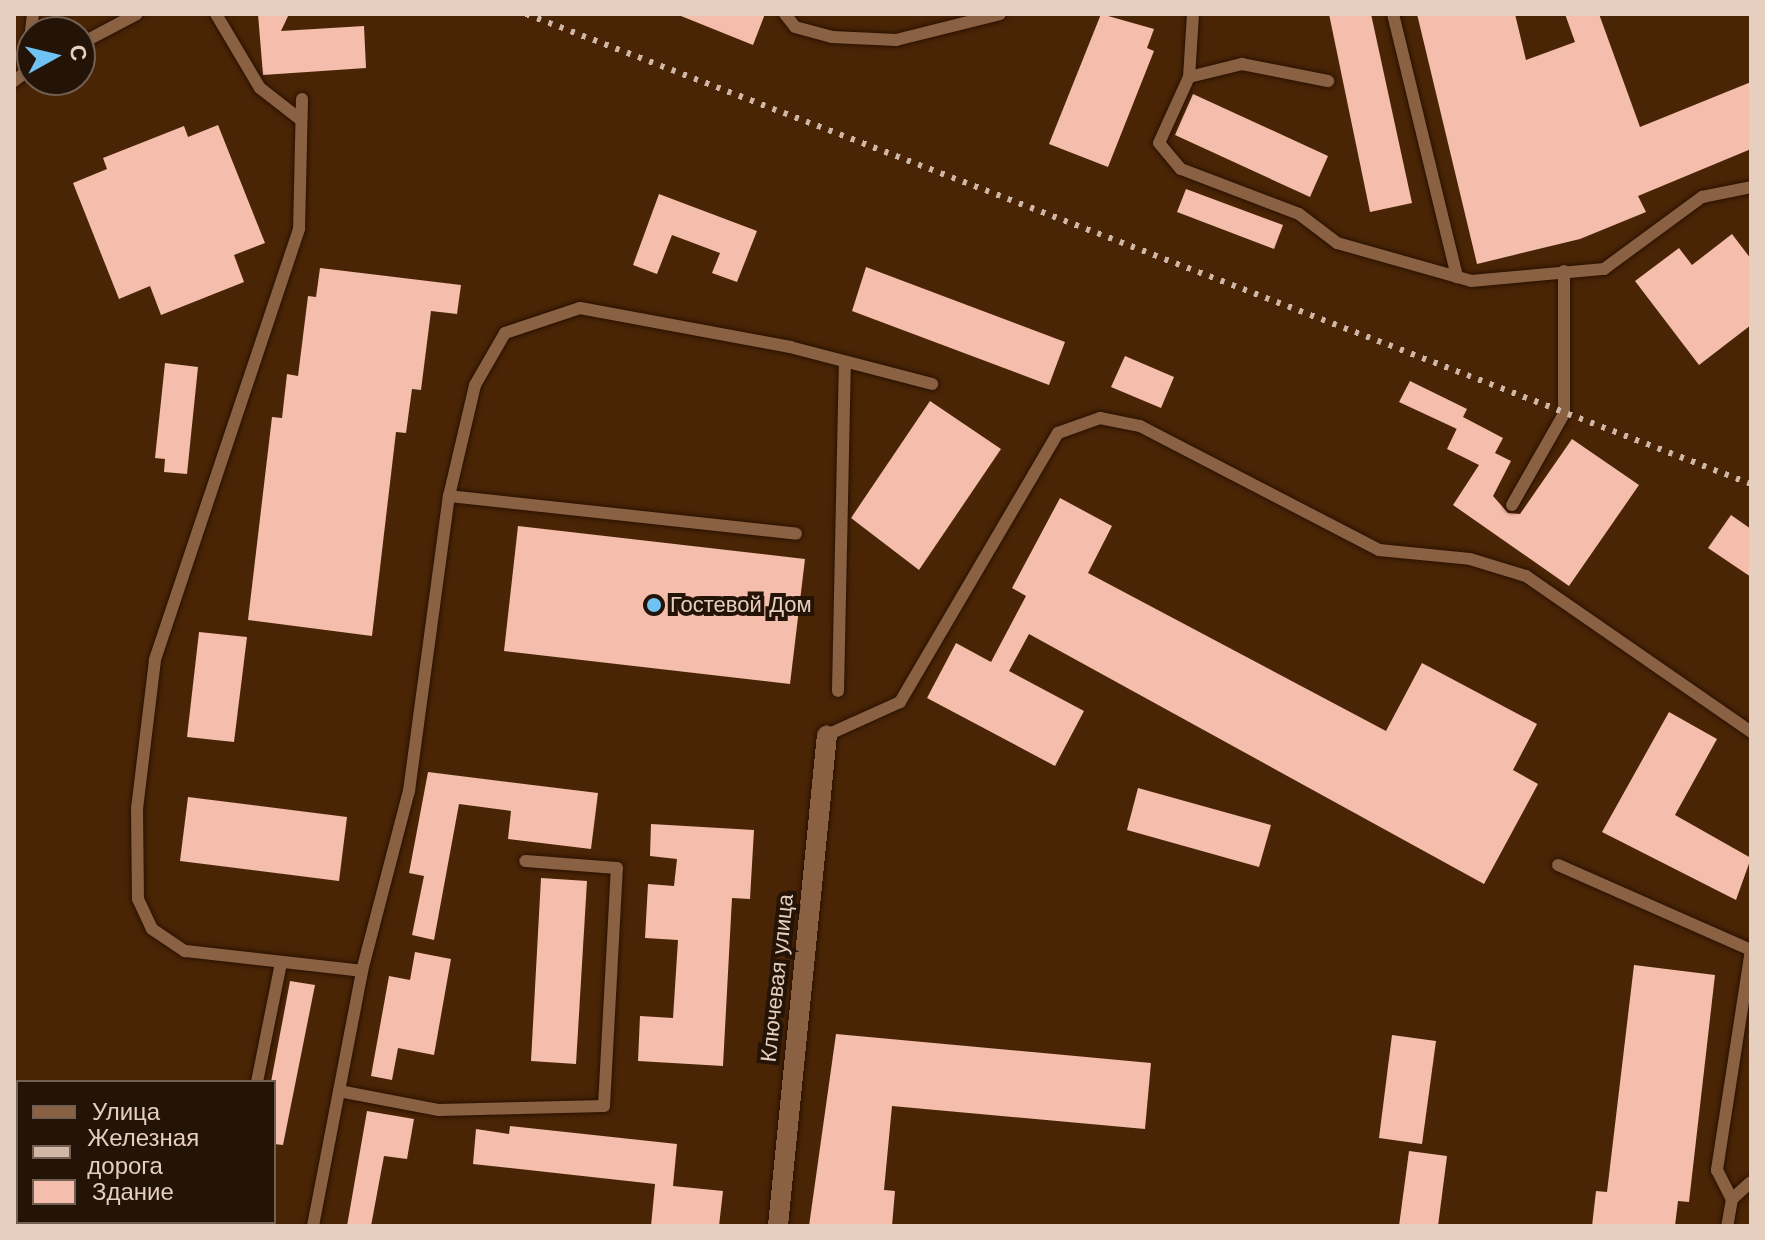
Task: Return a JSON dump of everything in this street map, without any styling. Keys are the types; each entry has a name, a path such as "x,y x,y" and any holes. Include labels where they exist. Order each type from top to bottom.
{"street":[{"name":"Ключевая улица","path":"778,1226 827,735"}],"lane":[{"path":"96,36 137,14"},
{"path":"216,14 260,88 301,120"},
{"path":"785,14 795,27 832,37 896,40 1000,14"},
{"path":"1193,14 1189,77 1159,143 1181,169 1299,214 1337,243 1457,277 1604,269 1702,197 1751,187"},
{"path":"1393,14 1457,277"},
{"path":"1189,77 1242,64 1328,81"},
{"path":"302,99 299,229 155,660 137,808 138,899 152,929 185,951 362,971"},
{"path":"1512,505 1564,414 1564,271"},
{"path":"313,1226 362,971 409,791 449,496 475,385 505,333 580,308 790,347 845,364 932,384"},
{"path":"838,691 845,364"},
{"path":"827,735 900,702 1058,433 1100,418 1140,426 1379,550 1470,559 1526,576 1751,732"},
{"path":"449,496 796,534"},
{"path":"339,1091 439,1110 604,1106 617,868 525,861"},
{"path":"1558,865 1751,950 1717,1170 1732,1199"},
{"path":"257,1080 281,963"},
{"path":"1727,1226 1732,1199 1751,1182"}],"building":[{"path":"258,14 289,14 281,31 364,26 366,68 263,75"},
{"path":"676,14 765,14 753,45"},
{"path":"1101,14 1154,29 1147,48 1154,51 1108,167 1049,144"},
{"path":"1329,14 1371,14 1412,203 1370,212"},
{"path":"1417,14 1515,14 1526,60 1575,42 1565,14 1599,14 1640,127 1751,82 1751,149 1638,196 1646,212 1580,239 1477,264"},
{"path":"1193,94 1328,156 1310,197 1175,135"},
{"path":"218,125 265,243 234,255 244,282 161,315 150,286 119,299 73,183 107,169 103,158 184,126 188,137"},
{"path":"1186,189 1283,225 1274,249 1177,212"},
{"path":"659,194 757,231 737,282 712,273 720,253 672,235 657,274 633,265"},
{"path":"1732,234 1751,259 1751,325 1699,365 1635,281 1679,248 1692,265"},
{"path":"866,267 1065,342 1049,385 852,311"},
{"path":"320,268 461,285 457,314 431,311 421,390 412,389 406,433 396,432 372,636 248,620 272,417 282,418 287,374 298,376 308,296 316,297"},
{"path":"1125,356 1174,377 1161,408 1111,387"},
{"path":"165,363 198,367 187,474 164,472 165,459 155,458"},
{"path":"1410,381 1467,409 1463,417 1503,438 1495,453 1511,461 1493,496 1508,513 1520,514 1572,439 1639,485 1569,586 1453,505 1479,465 1447,449 1457,429 1399,402"},
{"path":"930,401 1001,449 919,570 851,518"},
{"path":"1060,498 1112,526 1088,573 1386,731 1422,663 1537,724 1513,770 1538,784 1484,884 1029,634 1009,671 1084,711 1055,766 927,698 956,643 991,662 1026,596 1012,588"},
{"path":"1731,515 1751,529 1751,577 1708,548"},
{"name":"Гостевой Дом","path":"518,526 805,559 790,684 504,651"},
{"path":"199,632 247,637 234,742 187,737"},
{"path":"1669,712 1717,739 1675,815 1751,858 1736,900 1602,832"},
{"path":"428,772 598,793 591,849 508,839 511,811 459,804 434,940 412,935 424,876 409,873"},
{"path":"1138,788 1271,825 1259,867 1127,830"},
{"path":"188,797 347,817 339,881 180,861"},
{"path":"651,824 754,830 750,899 732,898 723,1066 638,1061 640,1016 673,1018 678,940 645,938 648,884 674,886 677,859 650,856"},
{"path":"541,878 587,881 576,1064 531,1061"},
{"path":"415,952 451,959 434,1055 398,1048 392,1080 371,1076 389,976 410,980"},
{"path":"1634,965 1715,975 1689,1202 1678,1201 1675,1226 1592,1226 1596,1191 1607,1192"},
{"path":"290,981 315,985 283,1145 276,1144 276,1080 271,1080"},
{"path":"836,1034 1151,1063 1145,1129 892,1106 884,1190 895,1191 892,1226 809,1226"},
{"path":"1392,1035 1436,1041 1422,1144 1379,1138"},
{"path":"367,1111 414,1119 407,1159 384,1156 371,1226 347,1226"},
{"path":"510,1126 677,1144 673,1186 723,1191 719,1226 651,1226 655,1184 473,1164 476,1129 509,1134"},
{"path":"1409,1151 1447,1156 1438,1226 1399,1226"}],"railway":[{"path":"526,14 1751,484"}],"place":[{"name":"Гостевой Дом","path":"654,605"}]}
